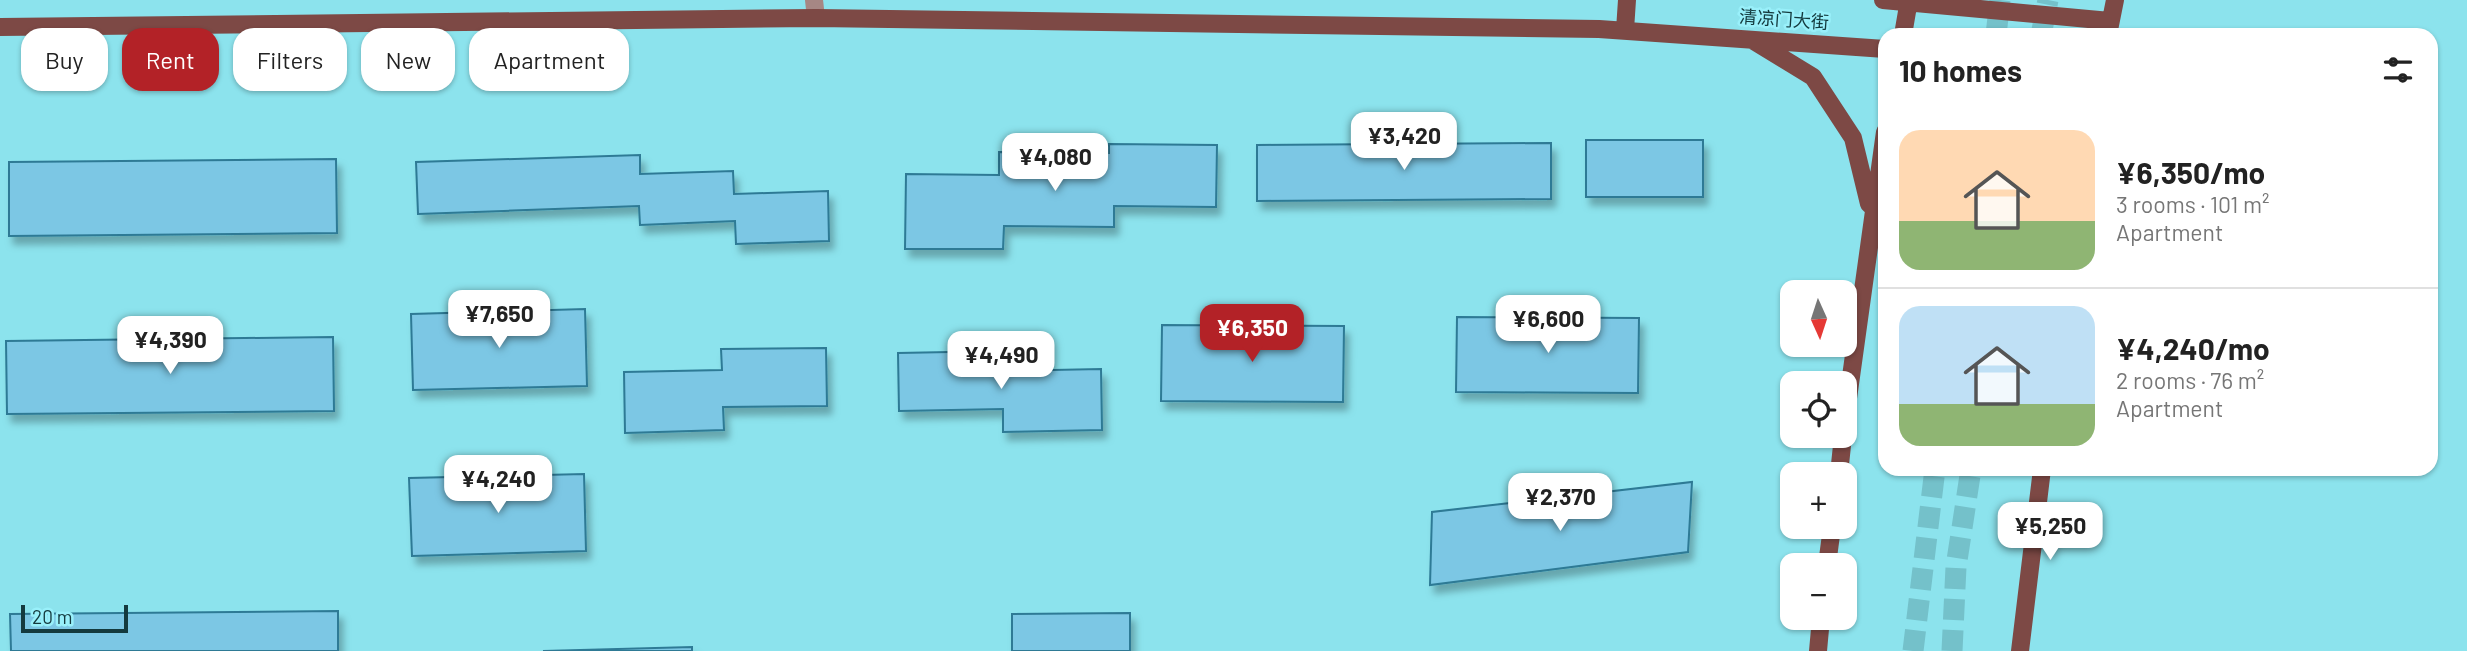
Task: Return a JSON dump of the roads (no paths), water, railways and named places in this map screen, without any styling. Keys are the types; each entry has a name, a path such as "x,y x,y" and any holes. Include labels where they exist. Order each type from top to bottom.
{"main road":[{"path":"1625,30 1627,0"},
{"path":"1883,0 1909,1 2109,28 2115,0"},
{"path":"1904,28 1909,1"},
{"name":"清凉门大街","path":"0,27 815,9 1625,30 1878,48"},
{"path":"1751,39 1813,77 1853,138 1875,224"},
{"path":"1853,371 1878,196"},
{"path":"2020,651 2041,476"},
{"path":"1818,651 1820,630"}],"tunnel":[{"path":"1997,28 2000,0"},
{"path":"2042,28 2048,0"},
{"path":"1913,651 1934,476"},
{"path":"1952,651 1956,567 1970,476"}]}
